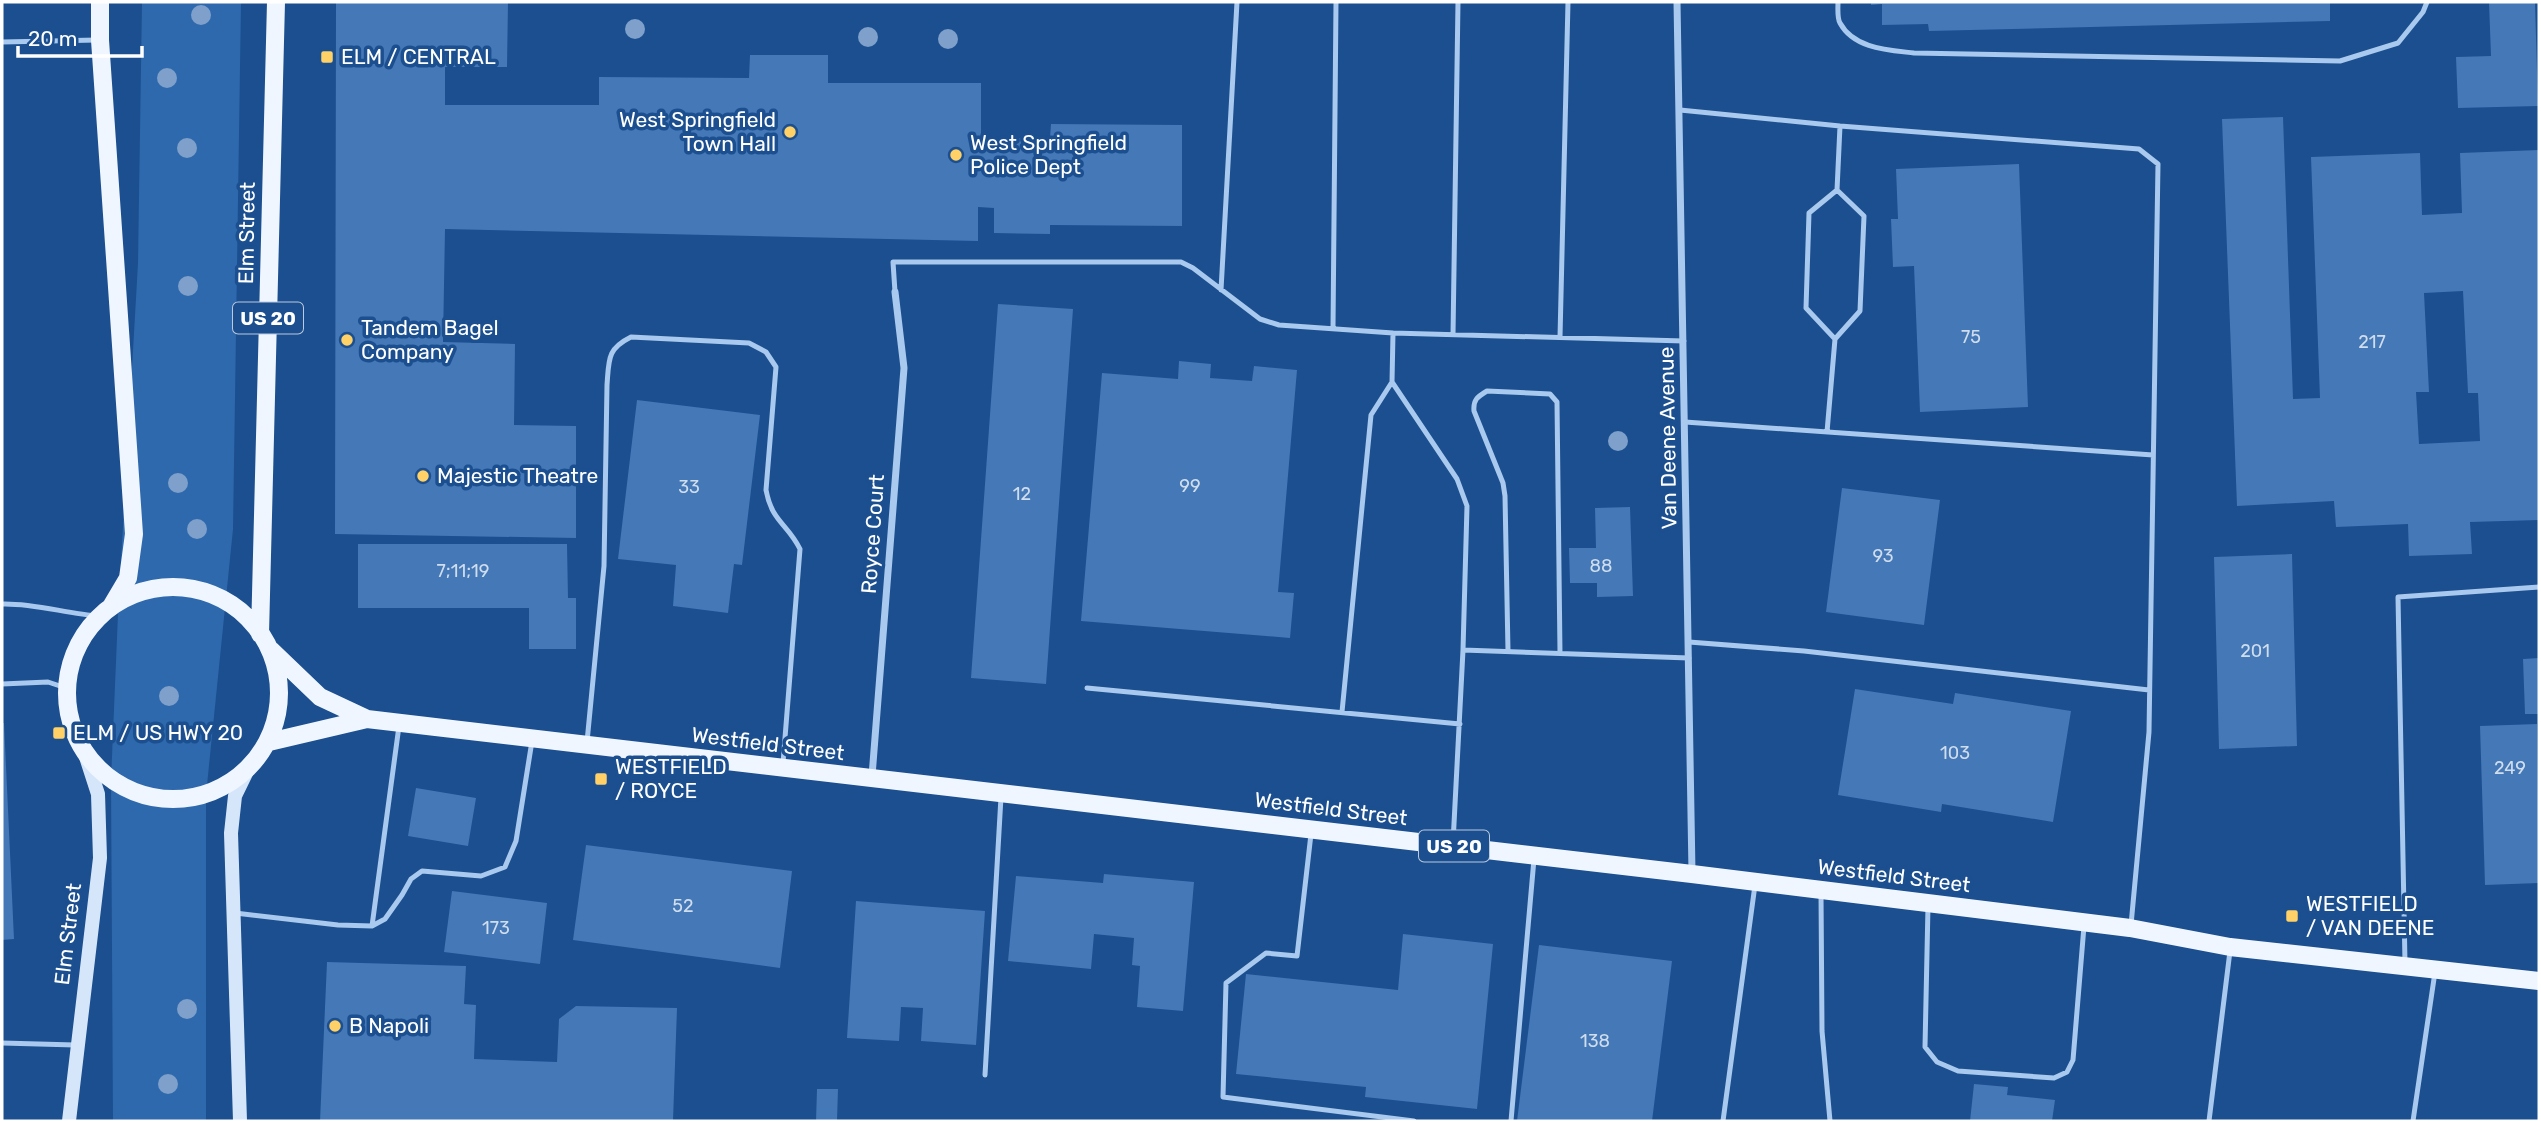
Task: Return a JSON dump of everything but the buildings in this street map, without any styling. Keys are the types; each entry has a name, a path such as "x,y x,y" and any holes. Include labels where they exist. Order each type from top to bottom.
{"main road":[{"path":"100,2 100,40 134,534 128,578 105,613"},
{"name":"Elm Street","path":"260,634 276,2"},
{"path":"260,634 251,620 223,598 189,588 153,588 120,600 92,622 74,653 66,688 70,723 86,754 111,780 140,795 174,800 206,795 238,778 269,742 276,720 279,684 271,650"},
{"name":"US 20","path":"260,634 271,650"},
{"name":"Westfield Street","path":"271,650 320,697 367,719 1692,874 2130,928 2230,947 2539,981"},
{"name":"Westfield Street","path":"269,742 367,719"},
{"name":"Elm Street","path":"69,1121 100,858 98,794 86,754"},
{"path":"240,1121 232,912 232,816 239,783 250,765"}],"street":[{"name":"Van Deene Avenue","path":"1677,2 1692,874"},
{"name":"Royce Court","path":"872,779 904,368 895,292"}],"lane":[{"path":"1221,290 1237,2"},
{"path":"1333,329 1336,2"},
{"path":"1453,335 1458,2"},
{"path":"1560,337 1567,2"},
{"path":"1838,2 1839,22 1851,37 1874,47 1914,53 2340,61 2399,43 2423,12 2427,2"},
{"path":"2,42 100,40"},
{"path":"1680,110 1840,126 2139,149 2158,164 2149,732 2130,928"},
{"path":"1835,339 1806,309 1809,213 1837,190 1840,126"},
{"path":"1827,432 1835,339 1860,311 1864,216 1837,190"},
{"path":"895,292 893,262 1181,262 1261,319 1279,325 1393,333 1684,341"},
{"path":"1342,712 1371,415 1392,382 1393,333"},
{"path":"587,745 604,566 607,385 610,356 617,344 631,337 749,343 766,352 776,367 766,490 769,507 779,522 793,535 800,548 782,768"},
{"path":"1392,382 1457,479 1467,506 1453,846"},
{"path":"1508,651 1505,496 1503,483 1473,403 1487,391 1550,394 1557,402 1560,653"},
{"path":"1685,422 2153,455"},
{"path":"2405,967 2398,597 2539,587"},
{"path":"2,604 22,603 72,614 105,613"},
{"path":"1689,642 1818,653 2149,690"},
{"path":"1463,650 1689,658"},
{"path":"2,684 48,682 66,688"},
{"path":"1087,688 1460,724"},
{"path":"372,926 400,723"},
{"path":"232,912 338,925 372,926 384,919 411,879 422,871 481,876 505,867 516,841 533,738"},
{"path":"985,1075 1001,794"},
{"path":"1311,830 1297,956 1266,953 1226,983 1223,1097 1415,1121"},
{"path":"1511,1121 1517,1077 1534,856"},
{"path":"1723,1121 1755,882"},
{"path":"1821,890 1822,1031 1830,1121"},
{"path":"1928,903 1925,1047 1937,1062 1958,1071 2054,1078 2067,1072 2073,1060 2084,922"},
{"path":"2209,1121 2230,947"},
{"path":"2413,1121 2435,970"},
{"path":"2,1043 78,1045"}],"shaded area":[{"path":"142,2 241,2 233,529 206,795 206,1121 113,1121 111,780 138,263"}],"place":[{"name":"ELM / CENTRAL","path":"327,57"},
{"name":"West Springfield Town Hall","path":"790,132"},
{"name":"West Springfield Police Dept","path":"956,155"},
{"name":"Tandem Bagel Company","path":"347,340"},
{"name":"Majestic Theatre","path":"423,476"},
{"name":"ELM / US HWY 20","path":"59,733"},
{"name":"WESTFIELD / ROYCE","path":"601,779"},
{"name":"WESTFIELD / VAN DEENE","path":"2292,916"},
{"name":"B Napoli","path":"335,1026"}]}
